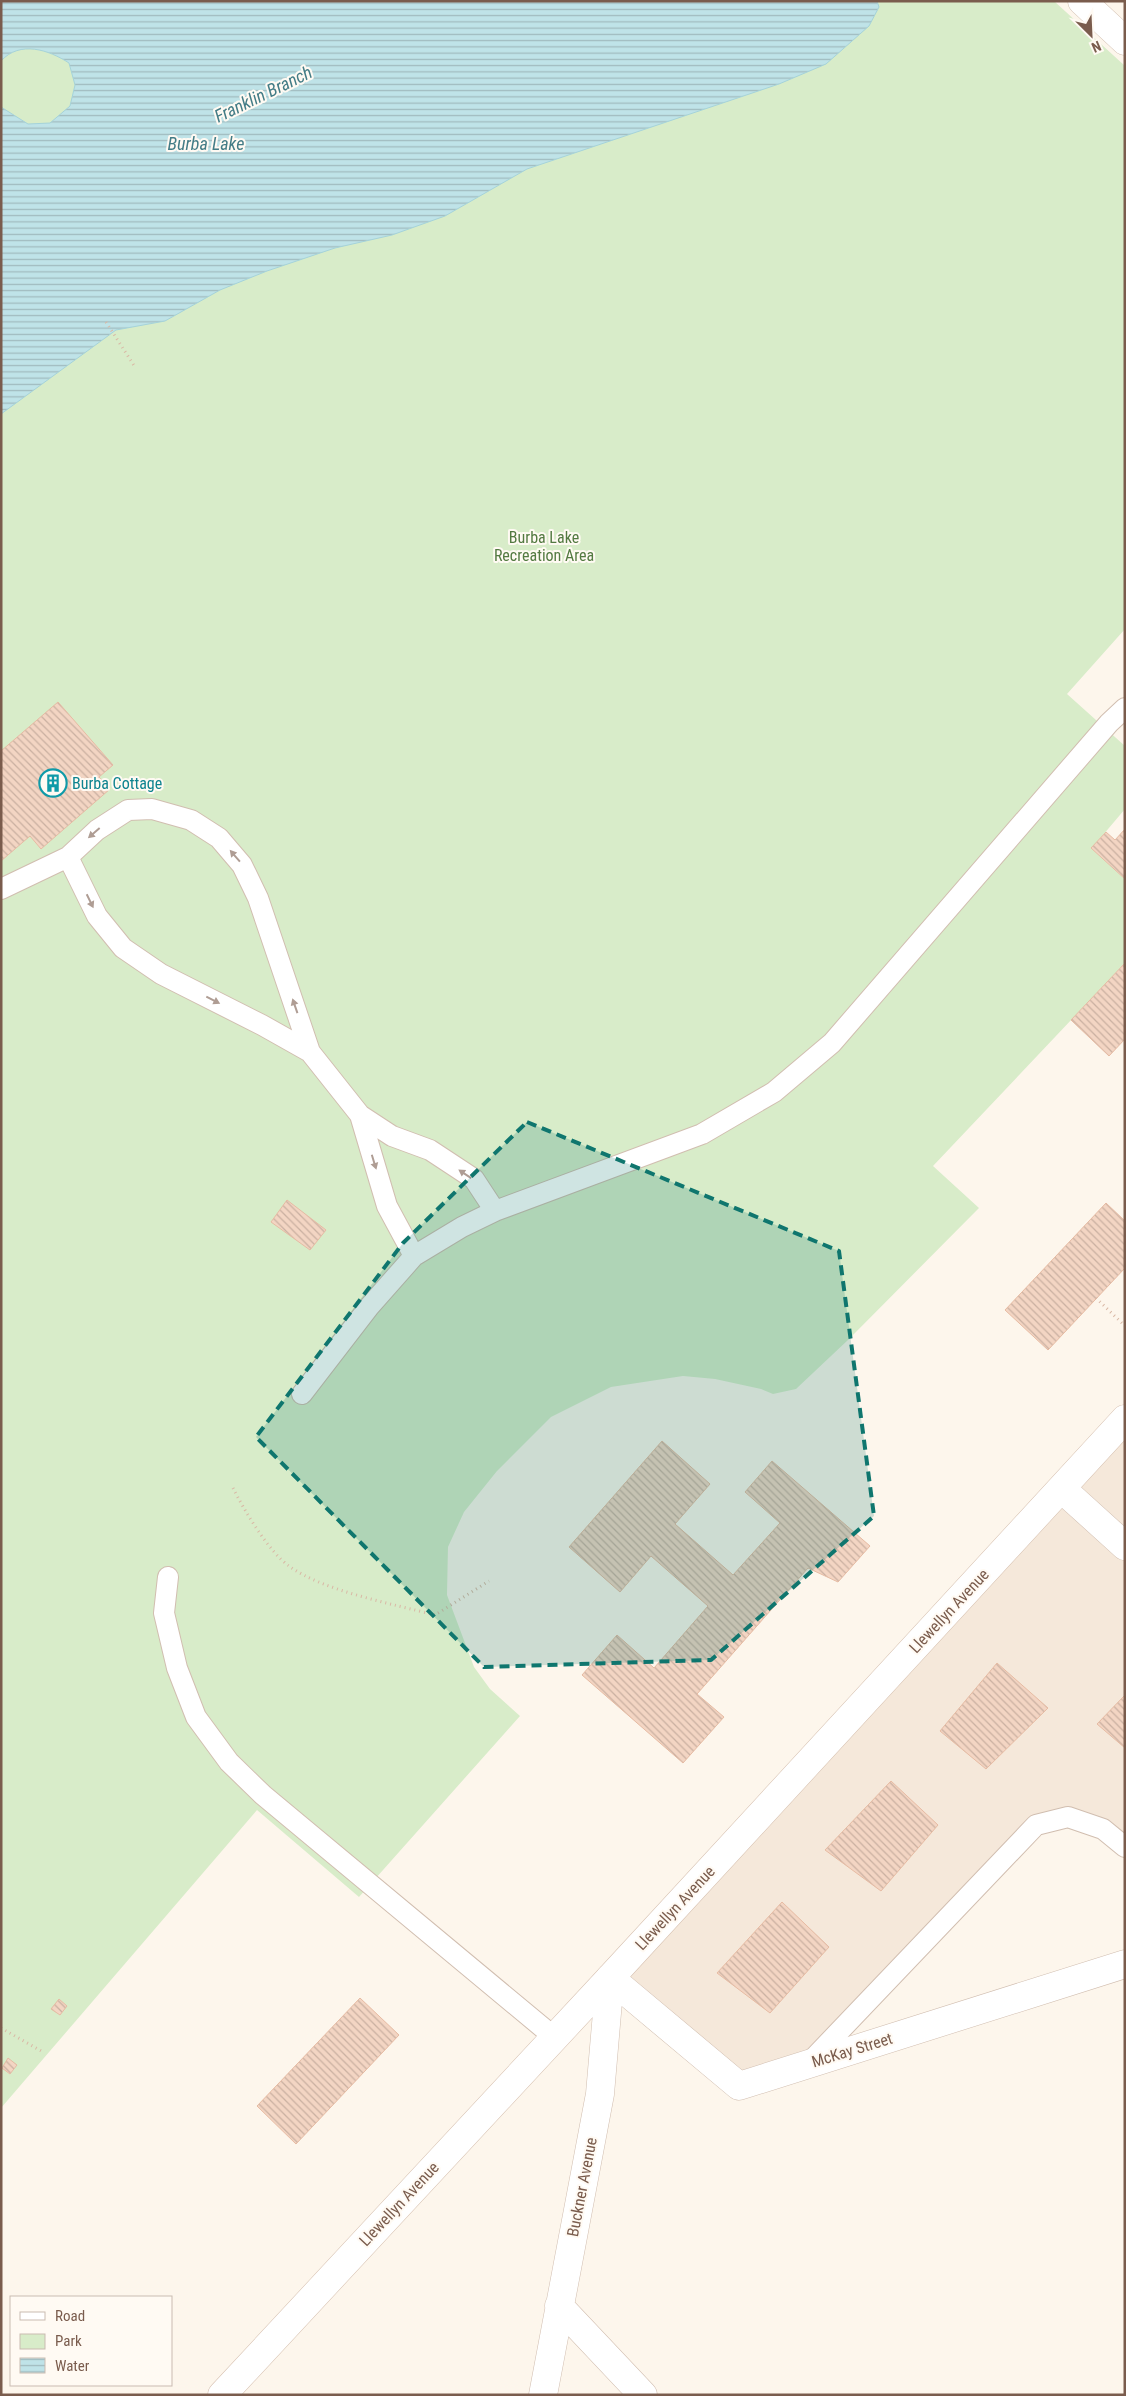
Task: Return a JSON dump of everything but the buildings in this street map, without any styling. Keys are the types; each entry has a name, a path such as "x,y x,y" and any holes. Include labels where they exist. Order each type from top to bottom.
{"street":[{"path":"1082,1 1125,40"},
{"name":"Llewellyn Avenue","path":"222,2395 610,1978 1125,1419"},
{"path":"1062,1489 1125,1546"},
{"name":"McKay Street","path":"610,1978 739,2086 1125,1964"},
{"name":"Buckner Avenue","path":"543,2395 600,2094 610,1978"},
{"path":"559,2306 643,2395"}],"lane":[{"path":"302,1394 369,1307 414,1256 462,1227 495,1211 702,1134 774,1092 832,1043 1097,737 1125,708"},
{"path":"1,889 68,857 97,830 128,810 152,810 191,820 219,838 242,865 258,898 310,1052 360,1115 392,1136 430,1150 474,1179 495,1211"},
{"path":"68,857 97,916 123,948 161,974 310,1052"},
{"path":"360,1115 387,1206 414,1256"},
{"path":"168,1577 164,1614 177,1668 196,1717 228,1762 270,1801 554,2037"},
{"path":"809,2063 1036,1825 1068,1817 1103,1830 1125,1848"}],"path":[{"path":"106,322 135,367"},
{"path":"1096,1298 1125,1326"},
{"path":"233,1488 242,1506 267,1542 288,1566 339,1589 435,1615 489,1582"},
{"path":"1,2028 43,2052"}],"highlighted area":[{"path":"527,1122 839,1251 874,1516 711,1660 484,1667 256,1437 403,1243"}],"shaded area":[{"path":"1125,1419 1125,1847 1103,1829 1036,1825 809,2063 739,2086 611,1978"}],"green space":[{"name":"Burba Lake Recreation Area","path":"1,1 1054,1 1125,66 1125,629 1067,694 1125,746 1125,809 1092,848 1125,879 1125,963 933,1166 979,1208 848,1340 796,1389 773,1394 761,1389 715,1379 683,1376 611,1387 551,1417 497,1471 464,1512 448,1547 447,1595 474,1667 490,1689 520,1716 359,1897 257,1810 1,2108"}],"water":[{"name":"Burba Lake","path":"1,1 877,1 879,7 869,26 826,64 779,84 527,169 445,216 392,235 335,248 267,271 220,290 165,321 116,330 1,414 1,107 28,124 50,123 70,106 75,85 69,63 44,51 26,49 17,51 1,61"}],"place":[{"name":"Burba Cottage","path":"53,783"}],"water label":[{"name":"Franklin Branch","path":"263,94"}]}
